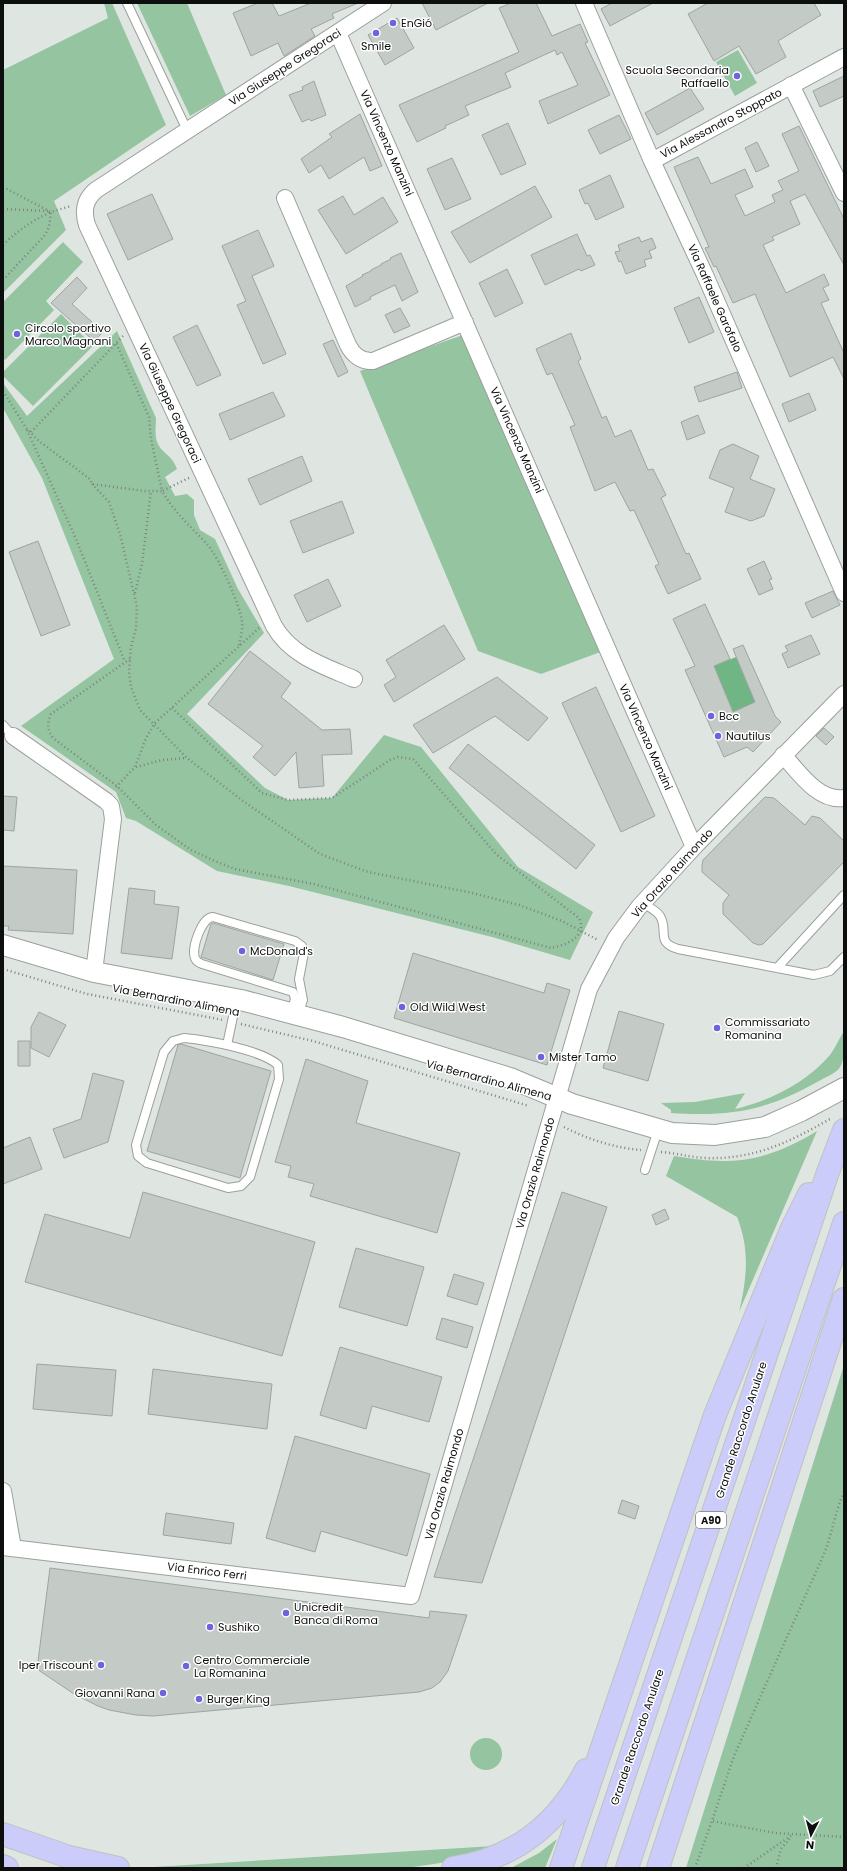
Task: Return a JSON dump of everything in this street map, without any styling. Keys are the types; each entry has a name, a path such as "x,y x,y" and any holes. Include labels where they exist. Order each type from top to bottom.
{"highway":[{"name":"Grande Raccordo Anulare","path":"593,1868 828,1172 840,1123"},
{"path":"562,1864 715,1415 797,1217 808,1196 828,1172"},
{"name":"A90","path":"627,1868 844,1223"},
{"path":"658,1868 844,1299"},
{"path":"453,1868 480,1862 503,1853 529,1838 547,1824 580,1781 614,1715"},
{"path":"3,1834 70,1857 118,1868"},
{"path":"3,1840 58,1868"},
{"path":"3,1866 7,1868"}],"street":[{"name":"Via Giuseppe Gregoraci","path":"354,680 293,649 279,634 269,618 87,226 84,211 87,201 96,190 383,3"},
{"name":"Via Raffaele Garofalo","path":"584,3 652,161 705,275 844,594"},
{"name":"Via Vincenzo Manzini","path":"338,33 694,847"},
{"name":"Via Alessandro Stoppato","path":"652,161 844,57"},
{"name":"Via Alessandro Stoppato","path":"791,85 844,193"},
{"path":"285,198 348,345 356,356 364,361 373,361 465,322"},
{"name":"Via Orazio Raimondo","path":"411,1596 587,993 625,924 642,903 694,847 844,694"},
{"path":"8,731 111,806 113,819 94,972"},
{"path":"783,755 822,794 844,798"},
{"name":"Via Bernardino Alimena","path":"3,945 94,972 210,994 295,1014 510,1078 556,1099"},
{"name":"Via Bernardino Alimena","path":"3,958 92,984 233,1017 313,1030 500,1086 556,1099"},
{"path":"556,1099 658,1130 690,1136 735,1133 773,1124 844,1088"},
{"path":"3,1491 8,1547"},
{"name":"Via Enrico Ferri","path":"8,1547 411,1596"}],"lane":[{"path":"127,3 187,130"},
{"path":"777,968 844,895"},
{"path":"642,903 659,914 663,922 664,938 670,946 777,968 819,974 830,971 844,957"},
{"path":"209,917 213,917 295,941 302,946 304,953 299,979 302,1000 295,1014 294,992 202,964 197,961 195,958 195,947 205,920 209,917"},
{"path":"227,1045 233,1017"},
{"path":"184,1038 227,1045 268,1058 275,1062 280,1069 279,1079 249,1180 238,1187 228,1188 147,1163 140,1159 136,1152 136,1145 166,1048 173,1041 184,1038"},
{"path":"645,1170 658,1130"}],"path":[{"path":"3,187 51,212"},
{"path":"3,245 19,230 51,212 87,201"},
{"path":"3,209 51,212"},
{"path":"3,280 45,235 51,212"},
{"path":"31,432 133,324"},
{"path":"116,343 149,417 162,491 170,505 208,546 219,564 238,606 242,622 239,647"},
{"path":"3,391 26,428 76,539 125,662"},
{"path":"26,428 90,479 92,484 109,502 120,534 137,608 137,623 130,659 129,672 131,686 140,710 155,723 187,758 243,801 320,854 368,872 468,892 518,905 562,921 611,947"},
{"path":"92,484 162,491 202,472"},
{"path":"135,595 142,564 151,491"},
{"path":"103,799 135,768 146,738 155,723 269,618"},
{"path":"130,659 51,714 47,723 48,731 53,738 117,786 156,825 191,850 235,869 314,884 551,948 563,946 573,940 581,931 582,925 579,918 497,856 413,760 398,757 390,760 332,798 288,800 262,793 172,708"},
{"path":"135,768 162,760 187,758"},
{"path":"3,969 87,994 233,1017 535,1107"},
{"path":"675,1153 703,1158 745,1156 789,1142 840,1123"},
{"path":"563,1126 577,1134 626,1149"},
{"path":"695,1868 734,1756 824,1554 830,1539 836,1510 844,1492"},
{"path":"712,1821 775,1833 844,1837"},
{"path":"744,1868 792,1835"},
{"path":"776,1868 781,1849 792,1835"}],"shaded area":[{"path":"104,3 112,3 166,125 54,201 66,230 3,293 3,70 108,18"},
{"path":"137,3 187,3 226,95 190,116"},
{"path":"738,50 757,83 735,96 716,62"},
{"path":"63,242 83,262 46,301 54,310 5,360 3,358 3,302"},
{"path":"61,314 93,346 33,406 3,376 3,372"},
{"path":"117,331 156,418 156,434 158,444 170,457 177,469 165,477 175,496 187,494 194,500 194,515 200,530 215,539 238,589 264,633 187,714 265,788 288,800 332,798 384,735 421,747 518,867 593,912 570,960 492,937 289,886 217,871 136,821 126,818 116,792 21,726 114,659 42,478 3,408 3,383 27,416"},
{"path":"463,335 603,651 541,674 478,651 360,371"},
{"path":"736,657 755,702 733,712 714,666"},
{"path":"844,1031 844,1054 840,1067 827,1077 781,1100 747,1110 711,1114 671,1113 671,1110 661,1103 695,1102 745,1093 735,1109 774,1096 799,1082 821,1065 830,1055"},
{"path":"817,1131 739,1312 744,1288 746,1264 744,1241 737,1217 666,1176 674,1156 714,1161 748,1159 781,1149"},
{"path":"844,1365 844,1868 686,1868"},
{"path":"483,1738 489,1738 498,1742 502,1754 498,1766 489,1770 483,1770 474,1766 470,1757 470,1751 474,1742"},
{"path":"557,1839 545,1868 511,1868 539,1853"},
{"path":"494,1846 465,1858 413,1867 154,1867"}],"building":[{"path":"258,3 272,3 279,16 311,3 358,3 332,14 334,18 311,29 315,36 284,56 278,43 251,56 233,13"},
{"path":"422,3 488,3 436,30"},
{"path":"511,3 536,3 552,36 580,24 588,42 585,43 610,95 548,124 539,101 578,85 562,52 557,55 555,50 505,73 511,87 465,106 469,115 445,126 446,128 417,142 399,105 519,52 499,8"},
{"path":"612,3 653,3 610,26 601,9"},
{"path":"708,3 814,3 821,15 778,41 786,57 756,74 739,46 714,61 688,14"},
{"path":"397,18 414,48 385,65 368,35"},
{"path":"844,76 844,96 820,107 813,91"},
{"path":"314,81 326,115 311,121 309,119 302,122 289,95 303,90 302,87"},
{"path":"690,88 704,109 657,135 645,113"},
{"path":"360,114 382,166 370,171 364,157 329,179 321,165 309,173 301,159 332,137 329,134"},
{"path":"619,115 631,139 600,154 588,130"},
{"path":"508,123 526,164 501,175 482,135"},
{"path":"799,126 844,219 844,265 805,194 790,201 800,224 772,237 774,240 763,245 786,293 824,274 829,285 823,288 829,300 821,303 844,353 844,379 833,357 790,377 755,294 733,303 716,266 714,267 705,248 709,247 674,167 698,157 711,184 745,169 753,187 735,195 745,216 775,202 772,195 783,190 778,181 799,171 782,134"},
{"path":"757,142 769,166 756,172 745,148"},
{"path":"452,158 471,199 445,210 427,169"},
{"path":"610,175 624,207 596,220 588,203 585,204 579,190"},
{"path":"535,186 552,217 470,263 451,232"},
{"path":"152,194 173,239 128,260 107,214"},
{"path":"343,196 354,215 383,197 398,222 346,254 318,210"},
{"path":"258,230 274,266 252,276 286,354 263,364 237,305 246,301 222,246"},
{"path":"577,234 587,256 590,255 595,265 581,271 579,269 545,285 531,255"},
{"path":"639,237 641,242 652,238 656,248 649,251 652,258 644,260 646,266 626,274 621,261 619,262 615,252 620,251 618,245"},
{"path":"401,253 418,292 402,301 395,285 370,297 371,299 355,307 346,286 363,276 362,275 391,259 390,258"},
{"path":"507,269 523,303 495,317 479,283"},
{"path":"77,277 87,288 72,304 103,332 94,341 51,303"},
{"path":"699,297 714,332 689,343 674,308"},
{"path":"400,308 410,326 394,333 385,315"},
{"path":"197,325 221,375 197,386 173,337"},
{"path":"571,333 581,359 578,361 602,418 606,416 615,437 631,430 648,470 653,469 666,495 661,498 686,554 689,553 701,579 668,594 655,566 659,564 634,510 630,511 615,482 595,491 570,427 575,425 552,373 547,375 536,349"},
{"path":"333,340 348,372 338,377 323,344"},
{"path":"737,372 742,388 699,402 694,387"},
{"path":"273,392 285,416 230,440 219,414"},
{"path":"809,393 816,410 789,422 782,404"},
{"path":"698,415 705,433 687,440 681,422"},
{"path":"733,444 759,456 750,479 775,489 764,516 751,521 725,512 734,488 709,478 720,450"},
{"path":"302,456 312,481 260,505 248,479"},
{"path":"342,501 354,533 303,553 290,521"},
{"path":"38,541 70,625 41,636 9,552"},
{"path":"764,561 772,579 769,580 773,589 759,595 747,569"},
{"path":"328,579 341,606 307,622 294,595"},
{"path":"833,591 840,605 812,618 805,603"},
{"path":"705,604 730,659 714,666 733,712 755,702 733,649 743,645 775,716 781,722 753,752 747,747 724,757 685,670 695,666 673,619"},
{"path":"444,625 465,659 394,702 384,685 396,677 386,660"},
{"path":"811,635 820,654 788,668 782,654 788,651 785,646"},
{"path":"250,651 291,683 281,697 322,730 350,729 352,754 322,755 324,786 299,788 296,752 275,776 253,757 263,746 208,704"},
{"path":"497,677 548,718 528,741 495,716 433,753 413,725"},
{"path":"596,687 655,816 621,832 562,703"},
{"path":"824,728 834,737 826,745 816,736"},
{"path":"468,744 595,845 576,869 449,768"},
{"path":"3,796 17,797 14,831 3,830"},
{"path":"765,797 774,798 805,825 812,816 820,818 844,841 844,862 763,944 759,945 753,943 723,914 723,903 729,895 702,872 702,866 703,860"},
{"path":"3,866 77,870 73,934 8,930 9,926 3,926"},
{"path":"129,888 155,891 154,904 179,907 172,959 121,953"},
{"name":"McDonald's","path":"213,923 284,944 273,980 201,957 211,924"},
{"path":"413,953 544,993 547,983 570,990 547,1065 394,1018"},
{"path":"619,1011 664,1024 648,1081 603,1068"},
{"path":"39,1012 66,1025 49,1057 31,1048 31,1027"},
{"path":"18,1041 30,1041 30,1066 18,1066"},
{"path":"181,1044 271,1071 240,1178 147,1151 178,1045"},
{"path":"306,1059 368,1081 356,1123 460,1153 437,1233 310,1196 314,1184 288,1177 291,1166 275,1162"},
{"path":"93,1073 124,1081 108,1142 64,1158 53,1129 81,1119"},
{"path":"30,1137 42,1169 3,1184 3,1148"},
{"path":"143,1192 315,1242 282,1356 25,1282 45,1214 130,1238"},
{"path":"562,1192 607,1207 482,1583 434,1577"},
{"path":"665,1209 669,1219 656,1225 652,1215"},
{"path":"356,1248 424,1267 407,1326 339,1307"},
{"path":"454,1274 484,1283 477,1305 447,1296"},
{"path":"442,1318 473,1327 467,1348 436,1339"},
{"path":"340,1347 442,1377 429,1422 372,1406 366,1429 320,1415"},
{"path":"37,1364 116,1370 112,1416 33,1409"},
{"path":"153,1369 272,1384 267,1429 148,1414"},
{"path":"295,1436 430,1474 407,1556 321,1531 315,1552 266,1538"},
{"path":"622,1500 639,1506 635,1519 618,1513"},
{"path":"166,1513 234,1523 231,1544 163,1535"},
{"path":"50,1568 429,1618 430,1611 467,1615 448,1671 440,1682 432,1688 419,1692 153,1716 136,1715 109,1710 98,1706 74,1694 37,1669"}],"place":[{"name":"EnGió","path":"393,23"},
{"name":"Smile","path":"376,33"},
{"name":"Scuola Secondaria Raffaello","path":"737,76"},
{"name":"Circolo sportivo Marco Magnani","path":"17,334"},
{"name":"Bcc","path":"711,716"},
{"name":"Nautilus","path":"718,736"},
{"name":"McDonald's","path":"242,951"},
{"name":"Old Wild West","path":"402,1007"},
{"name":"Commissariato Romanina","path":"717,1028"},
{"name":"Mister Tamo","path":"541,1057"},
{"name":"Unicredit Banca di Roma","path":"286,1613"},
{"name":"Sushiko","path":"210,1627"},
{"name":"Iper Triscount","path":"101,1665"},
{"name":"Centro Commerciale La Romanina","path":"186,1666"},
{"name":"Giovanni Rana","path":"163,1693"},
{"name":"Burger King","path":"199,1699"}]}
